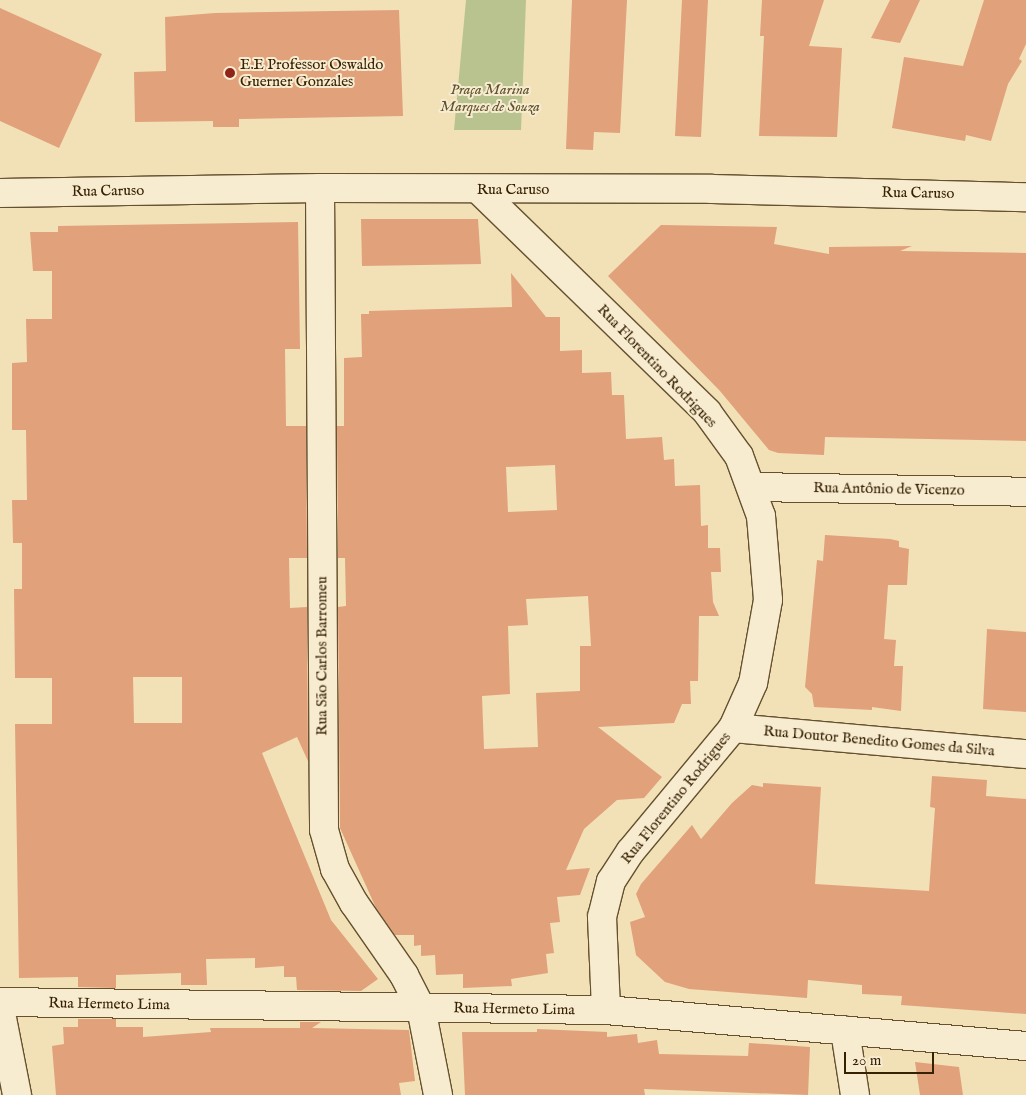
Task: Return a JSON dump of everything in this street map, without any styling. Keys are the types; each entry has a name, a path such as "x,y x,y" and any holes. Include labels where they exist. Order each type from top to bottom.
{"street":[{"name":"Rua Caruso","path":"0,193 320,188 712,190 1026,196"},
{"name":"Rua São Carlos Barromeu","path":"320,188 324,830 335,869 354,903 404,975 421,1008 438,1095"},
{"name":"Rua Florentino Rodrigues","path":"479,190 707,412 739,456 753,487 761,516 768,600 753,683 733,728 630,852 611,881 602,917 606,1010"},
{"name":"Rua Antônio de Vicenzo","path":"753,487 1026,492"},
{"name":"Rua Doutor Benedito Gomes da Silva","path":"733,728 1026,754"},
{"name":"Rua Hermeto Lima","path":"0,1002 606,1010 746,1020 845,1031 1026,1046"},
{"path":"0,1008 17,1095"},
{"path":"845,1031 855,1095"}],"green space":[{"name":"Praça Marina Marques de Souza","path":"466,0 526,0 521,130 454,130"}],"building":[{"path":"572,0 627,0 620,133 594,132 593,150 566,149"},
{"path":"682,0 708,0 701,137 675,136"},
{"path":"762,0 824,0 809,46 842,48 837,137 759,136 764,36 760,36"},
{"path":"890,0 920,0 900,43 871,38"},
{"path":"984,0 1026,0 1026,44 1019,59 1022,61 1008,84 991,141 966,135 965,141 892,128 904,57 963,66"},
{"path":"0,8 102,54 59,148 0,121"},
{"path":"399,10 403,116 239,119 239,127 213,127 213,121 135,122 134,72 166,71 165,17 215,13"},
{"path":"361,219 478,219 481,264 362,266"},
{"path":"298,222 300,349 285,349 286,426 306,426 307,558 289,558 290,608 307,607 308,761 297,737 262,753 331,920 378,979 361,991 297,990 296,977 284,977 284,966 255,968 255,958 206,959 207,985 181,985 181,973 116,975 116,988 78,987 78,977 19,978 15,724 52,724 52,678 15,678 14,589 22,589 22,543 13,543 12,500 27,500 26,430 12,430 12,363 27,362 26,319 52,319 52,271 33,271 30,232 58,232 58,226","holes":["133,677 182,677 182,723 134,723"]},
{"path":"661,225 777,227 774,244 829,254 829,247 912,246 900,251 1026,253 1026,441 825,437 824,455 778,453 769,450 720,391 608,276"},
{"path":"511,273 546,317 560,317 560,351 582,350 582,373 611,372 612,395 624,395 626,439 662,437 664,460 674,459 675,486 700,485 701,526 708,525 708,548 720,548 721,572 711,572 713,602 719,616 699,616 698,681 690,681 691,704 682,704 674,723 598,727 662,777 644,798 617,800 584,829 566,870 590,868 580,895 557,897 560,922 550,923 554,953 546,954 548,973 511,979 512,986 463,988 463,974 436,975 435,955 421,956 421,945 414,946 414,935 395,935 376,908 340,828 338,607 346,606 345,558 338,558 337,426 344,426 344,358 362,357 361,314 369,314 369,311 512,307","holes":["555,465 557,510 508,512 506,467","588,596 591,646 580,646 580,691 536,693 538,747 484,749 482,696 510,694 508,626 528,625 526,599"]},
{"path":"825,535 890,539 899,541 899,547 909,549 907,585 888,585 884,639 896,640 894,666 903,666 901,711 872,707 872,710 814,707 812,694 805,687 817,560 823,561"},
{"path":"987,629 1026,632 1026,712 983,709"},
{"path":"932,776 987,780 986,796 1026,799 1026,1014 901,1005 902,996 862,994 862,985 808,980 807,998 689,989 665,982 636,955 630,922 645,917 636,894 641,884 692,825 701,839 732,803 752,785 763,787 763,783 821,787 815,884 929,891 935,808 930,807"},
{"path":"78,1019 116,1019 116,1027 143,1027 143,1037 211,1032 210,1028 300,1028 300,1022 321,1022 312,1028 409,1030 415,1081 399,1083 401,1095 56,1095 52,1046 64,1044 63,1027 78,1027"},
{"path":"537,1029 607,1032 607,1037 637,1034 638,1043 657,1040 659,1054 748,1056 749,1043 810,1047 808,1095 644,1089 645,1095 465,1095 462,1032 537,1032"},
{"path":"915,1062 959,1067 963,1095 920,1095"}],"place":[{"name":"E.E Professor Oswaldo Guerner Gonzales","path":"230,73"}]}
